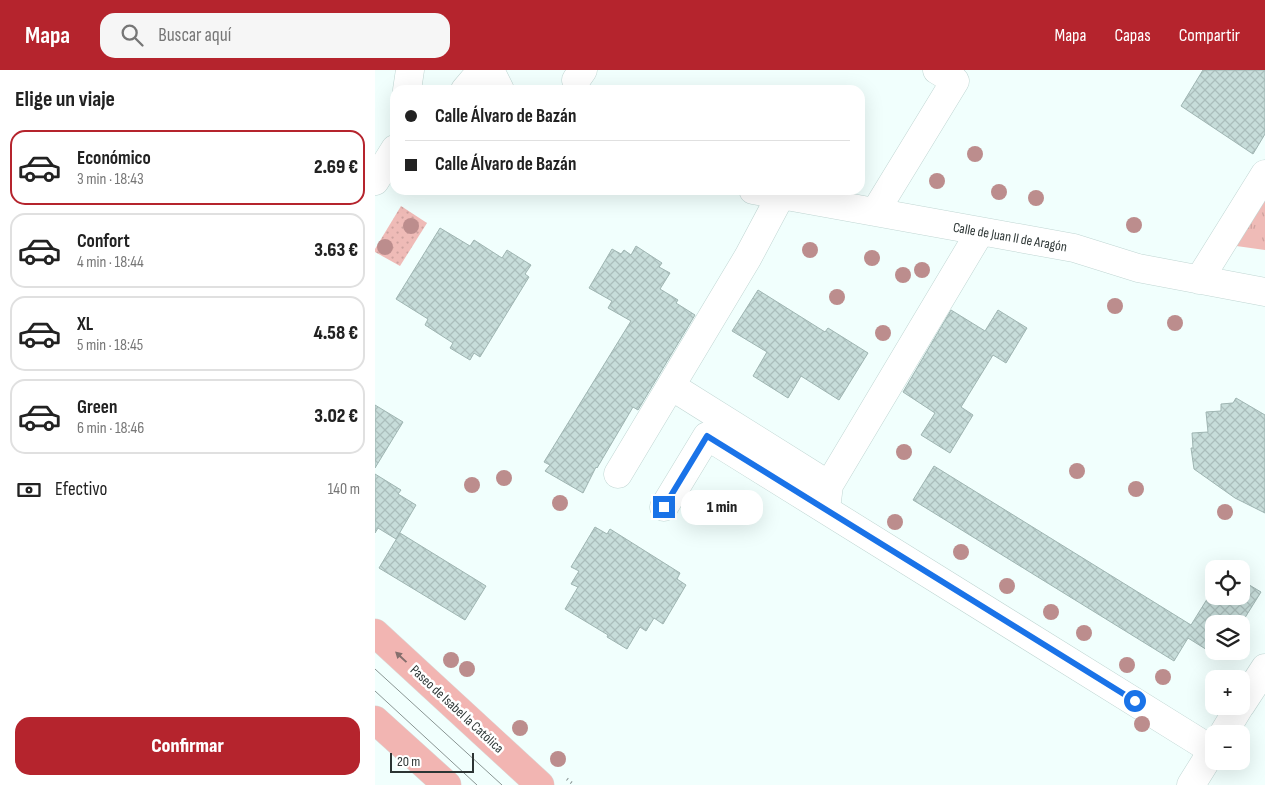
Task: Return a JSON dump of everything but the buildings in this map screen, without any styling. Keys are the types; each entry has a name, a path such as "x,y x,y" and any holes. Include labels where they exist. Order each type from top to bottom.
{"main road":[{"name":"Paseo de Isabel la Católica","path":"375,633 540,785"},
{"path":"375,720 447,785"}],"street":[{"path":"408,85 410,70"},
{"path":"469,85 482,70"},
{"path":"490,70 498,85"},
{"path":"875,212 955,81 937,70"},
{"path":"375,180 390,157"},
{"path":"1199,280 1265,174"},
{"path":"618,474 748,257 781,195"},
{"name":"Calle de Juan II de Aragón","path":"781,195 1074,248 1138,268 1265,292"},
{"path":"827,497 981,232"},
{"path":"671,386 827,497 1205,737"},
{"path":"664,507 707,436 827,497"},
{"path":"1250,692 1265,668"},
{"path":"1191,785 1205,762"}],"green space":[{"path":"1265,178 1265,250 1222,244"},
{"path":"401,206 427,223 400,266 375,252 375,249"}],"tram line":[{"path":"375,669 502,785"},
{"path":"375,691 477,785"}],"route":[{"path":"664,507 707,436 1135,701"}]}
